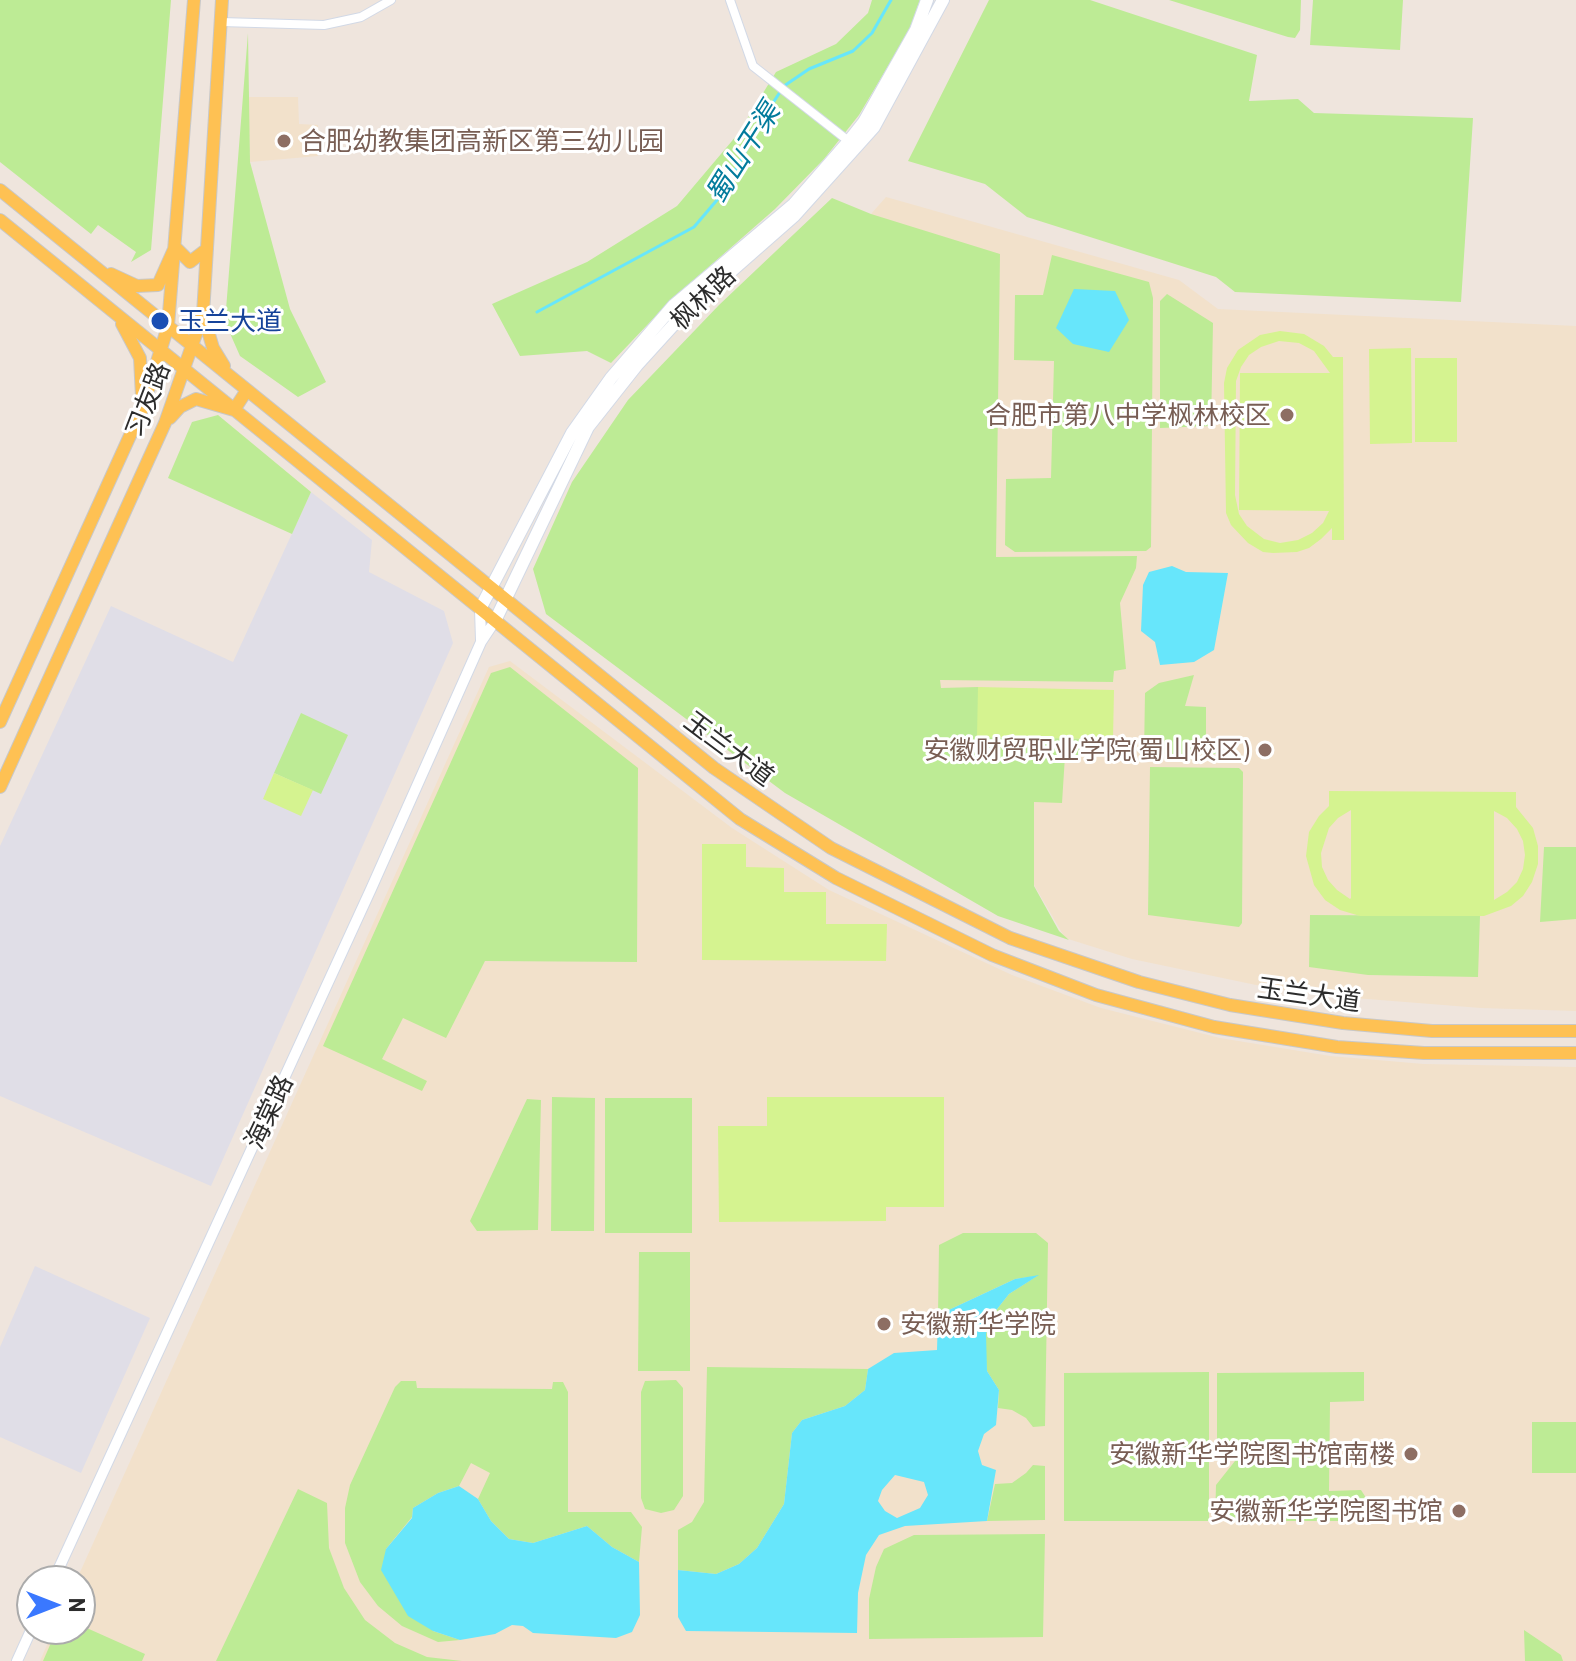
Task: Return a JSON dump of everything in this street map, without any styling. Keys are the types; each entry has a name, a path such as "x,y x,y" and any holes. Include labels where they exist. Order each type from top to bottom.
{"main road":[{"name":"习友路","path":"0,722 143,407 168,326 194,0"},
{"name":"习友路","path":"0,787 165,423 203,314 222,0"},
{"name":"枫林路","path":"495,621 588,427 637,365 687,310 794,216 853,144 916,30 927,0"},
{"name":"枫林路","path":"480,609 572,433 611,378 674,305 794,204 874,127 943,0"},
{"name":"玉兰大道","path":"0,190 714,768 831,848 1010,938 1139,982 1230,1005 1343,1023 1432,1031 1576,1031"},
{"name":"玉兰大道","path":"0,220 740,819 836,878 992,955 1096,995 1229,1030 1351,1048 1424,1053 1576,1053"},
{"path":"94,266 137,286 158,285 175,247 190,262 207,249"},
{"path":"96,299 112,280"},
{"path":"203,314 213,348 230,376"},
{"path":"119,317 140,358 143,407"},
{"path":"165,423 180,407 196,399 234,410 247,390"}],"street":[{"path":"221,22 324,25 361,17 391,0"},
{"path":"730,0 753,66 853,144"},
{"name":"海棠路","path":"480,609 481,642"},
{"name":"海棠路","path":"60,1565 481,642 495,621"}],"shaded area":[{"name":"合肥幼教集团高新区第三幼儿园","path":"248,97 298,97 299,124 318,125 318,156 250,162"},
{"path":"886,197 1179,280 1218,309 1576,326 1576,1011 1481,1008 1317,995 1132,959 1065,938 876,614 871,214"},
{"path":"311,492 372,540 369,572 444,611 453,643 211,1186 0,1096 0,846 111,606 233,662"},
{"name":"安徽新华学院","path":"510,661 732,828 829,890 1012,975 1101,1008 1220,1038 1330,1056 1424,1064 1576,1067 1576,1661 40,1661 47,1645 96,1645 96,1565 83,1565 489,667"},
{"path":"35,1266 150,1318 81,1473 0,1437 0,1347"}],"green space":[{"path":"0,0 171,0 151,250 131,262 136,252 98,225 91,234 0,162"},
{"path":"872,0 920,0 909,31 859,115 824,159 775,209 671,300 611,363 587,351 520,356 492,304 587,262 677,206 737,135 776,72 836,44 868,13"},
{"path":"989,0 1090,0 1257,55 1249,101 1298,99 1314,113 1473,118 1461,302 1235,292 1216,277 1027,217 985,184 908,161"},
{"path":"1169,0 1301,0 1300,30 1295,38 1288,37"},
{"path":"1313,0 1403,0 1400,50 1310,45"},
{"path":"248,33 250,162 290,309 326,382 298,397 240,356 225,322"},
{"path":"832,198 871,214 1000,254 996,557 1137,556 1136,568 1120,603 1126,669 1114,671 1113,682 940,680 941,688 978,687 978,737 1113,739 1112,756 1065,756 1062,803 1034,802 1034,886 1059,931 1069,940 998,916 785,793 546,614 533,569 572,482 628,400 719,305"},
{"path":"1052,255 1149,282 1153,298 1151,547 1146,551 1015,552 1005,545 1006,479 1051,478 1054,361 1014,360 1015,295 1043,295"},
{"path":"1167,294 1213,323 1211,426 1160,428 1160,301"},
{"path":"1280,331 1304,334 1324,346 1333,357 1343,357 1344,540 1332,540 1332,528 1309,548 1297,552 1263,552 1248,543 1231,525 1226,513 1224,383 1227,368 1238,350 1260,335","holes":["1279,341 1299,343 1314,351 1330,373 1240,373 1239,510 1329,511 1323,523 1312,533 1298,540 1280,543 1264,539 1247,526 1239,514 1235,495 1236,381 1241,367 1249,355 1261,347"]},
{"path":"1411,348 1412,443 1370,444 1369,349"},
{"path":"1415,358 1457,358 1457,442 1415,442"},
{"path":"218,415 311,492 292,534 168,478 192,422"},
{"path":"510,667 638,768 637,962 485,961 446,1038 403,1018 382,1059 427,1081 422,1091 323,1046 491,673"},
{"path":"1194,675 1185,706 1206,707 1206,739 1221,739 1220,754 1144,754 1145,693 1159,683"},
{"path":"978,687 1114,690 1113,739 977,737"},
{"path":"301,713 348,735 321,794 274,773"},
{"path":"1150,767 1239,768 1243,772 1242,923 1239,927 1148,915"},
{"path":"274,773 313,790 301,816 263,799"},
{"path":"1329,791 1516,792 1516,807 1533,828 1538,846 1538,864 1523,896 1511,906 1484,916 1360,916 1340,910 1325,900 1314,885 1306,856 1309,832 1329,806","holes":["1351,810 1351,898 1350,899 1328,880 1322,867 1321,853 1329,828","1494,811 1507,818 1517,829 1525,855 1517,882 1494,900"]},
{"path":"702,844 746,844 746,867 784,868 784,892 826,892 826,924 887,924 886,961 702,960"},
{"path":"1544,847 1576,847 1576,919 1540,922"},
{"path":"1310,915 1480,916 1478,977 1368,975 1309,967"},
{"path":"552,1097 595,1098 594,1231 551,1231"},
{"path":"767,1097 944,1097 944,1207 886,1207 886,1221 719,1222 718,1126 767,1126"},
{"path":"605,1098 692,1098 692,1233 605,1233"},
{"path":"527,1099 541,1100 538,1230 477,1231 470,1221"},
{"path":"963,1233 1036,1233 1048,1243 1045,1426 1033,1427 1026,1418 1012,1410 998,1408 999,1390 987,1371 985,1355 990,1318 1009,1294 1037,1276 1015,1279 938,1315 939,1245"},
{"path":"639,1252 690,1252 690,1371 638,1371"},
{"path":"707,1367 868,1369 865,1390 845,1406 802,1420 792,1433 784,1504 757,1548 739,1564 716,1574 678,1570 678,1530 692,1522 704,1502"},
{"path":"1209,1372 1209,1521 1064,1521 1064,1373"},
{"path":"1364,1372 1364,1401 1330,1402 1329,1491 1361,1490 1370,1504 1370,1521 1215,1521 1216,1485 1235,1461 1217,1445 1217,1373"},
{"path":"676,1380 683,1388 683,1496 674,1510 661,1513 645,1509 641,1498 641,1392 645,1381"},
{"path":"401,1381 416,1381 417,1388 552,1389 553,1382 563,1382 568,1392 568,1512 631,1512 642,1527 639,1562 612,1547 587,1526 533,1543 509,1539 491,1521 478,1499 490,1473 471,1463 459,1486 438,1493 413,1508 412,1517 386,1549 433,1631 460,1640 438,1642 402,1626 378,1606 360,1582 345,1543 345,1508 350,1485 395,1387"},
{"path":"1532,1422 1576,1422 1576,1473 1532,1473"},
{"path":"1033,1465 1045,1466 1045,1520 987,1521 995,1484 1012,1483"},
{"path":"298,1489 327,1503 329,1548 344,1588 365,1620 395,1643 427,1657 462,1661 216,1661"},
{"path":"1045,1534 1043,1637 869,1639 869,1599 876,1567 884,1549 914,1535"},
{"path":"1524,1630 1561,1655 1563,1661 1525,1661"},
{"path":"96,1632 145,1654 142,1661 43,1661 50,1645 96,1645"}],"water":[{"path":"1074,289 1115,291 1129,320 1109,352 1073,344 1056,328"},
{"path":"1172,566 1186,572 1228,573 1214,650 1194,662 1160,665 1155,642 1141,631 1143,585 1149,572"},
{"path":"1039,1275 1009,1294 990,1318 986,1334 987,1371 999,1390 996,1425 984,1434 978,1451 982,1465 996,1470 987,1521 905,1526 879,1535 866,1555 858,1593 857,1633 686,1631 678,1617 678,1570 716,1574 739,1564 757,1548 784,1504 792,1433 802,1420 845,1406 865,1390 868,1369 894,1353 937,1350 938,1315 1015,1279","holes":["895,1475 924,1482 928,1495 920,1508 897,1518 885,1511 878,1501 882,1490"]},
{"path":"459,1486 478,1499 491,1521 509,1539 533,1543 587,1526 612,1547 639,1562 640,1615 632,1632 616,1638 533,1633 523,1626 512,1625 495,1634 460,1640 433,1631 408,1616 381,1570 386,1549 412,1518 413,1508 438,1493"}],"waterway":[{"name":"蜀山干渠","path":"537,312 694,227 723,193 784,86 809,69 853,51 872,33 891,0"}],"place":[{"name":"合肥幼教集团高新区第三幼儿园","path":"284,141"},
{"name":"玉兰大道","path":"160,321"},
{"name":"合肥市第八中学枫林校区","path":"1287,415"},
{"name":"安徽财贸职业学院(蜀山校区)","path":"1265,750"},
{"name":"安徽新华学院","path":"884,1324"},
{"name":"安徽新华学院图书馆南楼","path":"1411,1454"},
{"name":"安徽新华学院图书馆","path":"1459,1511"}]}
